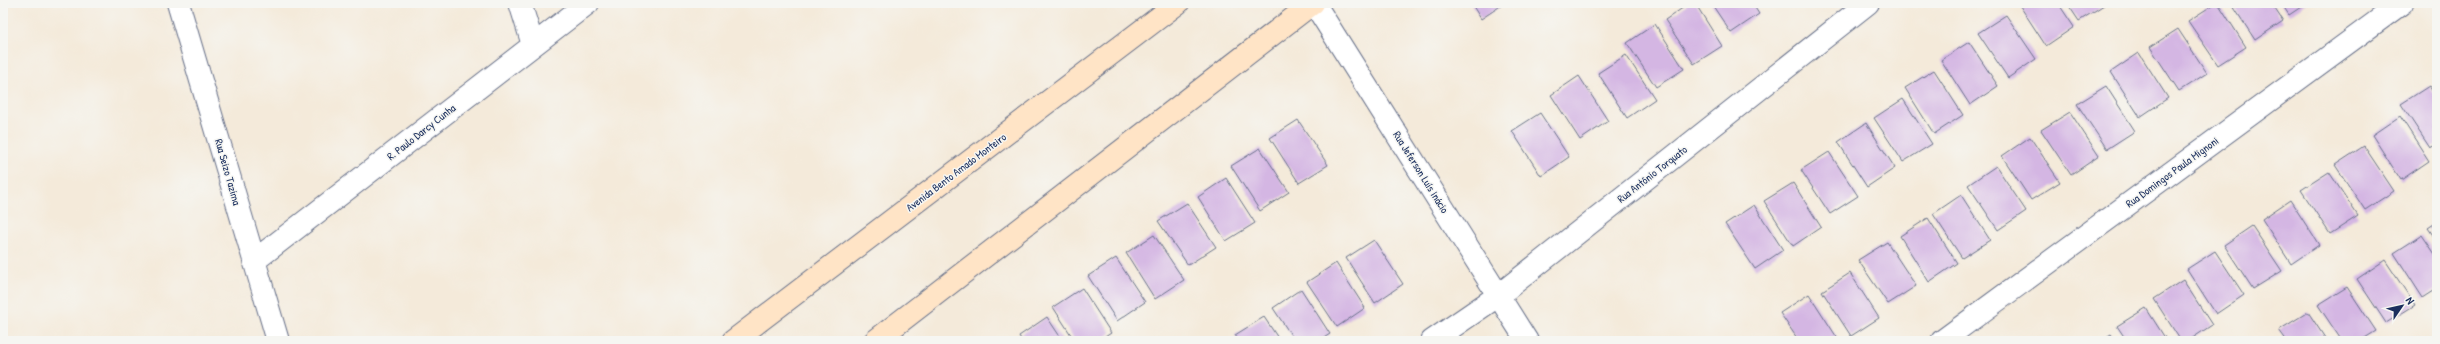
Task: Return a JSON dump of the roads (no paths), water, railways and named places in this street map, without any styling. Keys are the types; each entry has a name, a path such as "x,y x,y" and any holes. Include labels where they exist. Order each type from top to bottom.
{"street":[{"name":"Rua Seizo Tazima","path":"178,3 278,341"},
{"path":"520,3 533,45"},
{"name":"R. Paulo Darcy Cunha","path":"254,261 588,3"},
{"name":"Avenida Bento Amado Monteiro","path":"733,341 1178,3"},
{"path":"875,341 1313,3"},
{"name":"Rua Jeferson Luís Inácio","path":"1313,3 1527,341"},
{"name":"Rua Antônio Torquato","path":"1432,341 1499,295 1868,3"},
{"name":"Rua Domingos Paula Mignoni","path":"1942,341 2402,3"}]}
